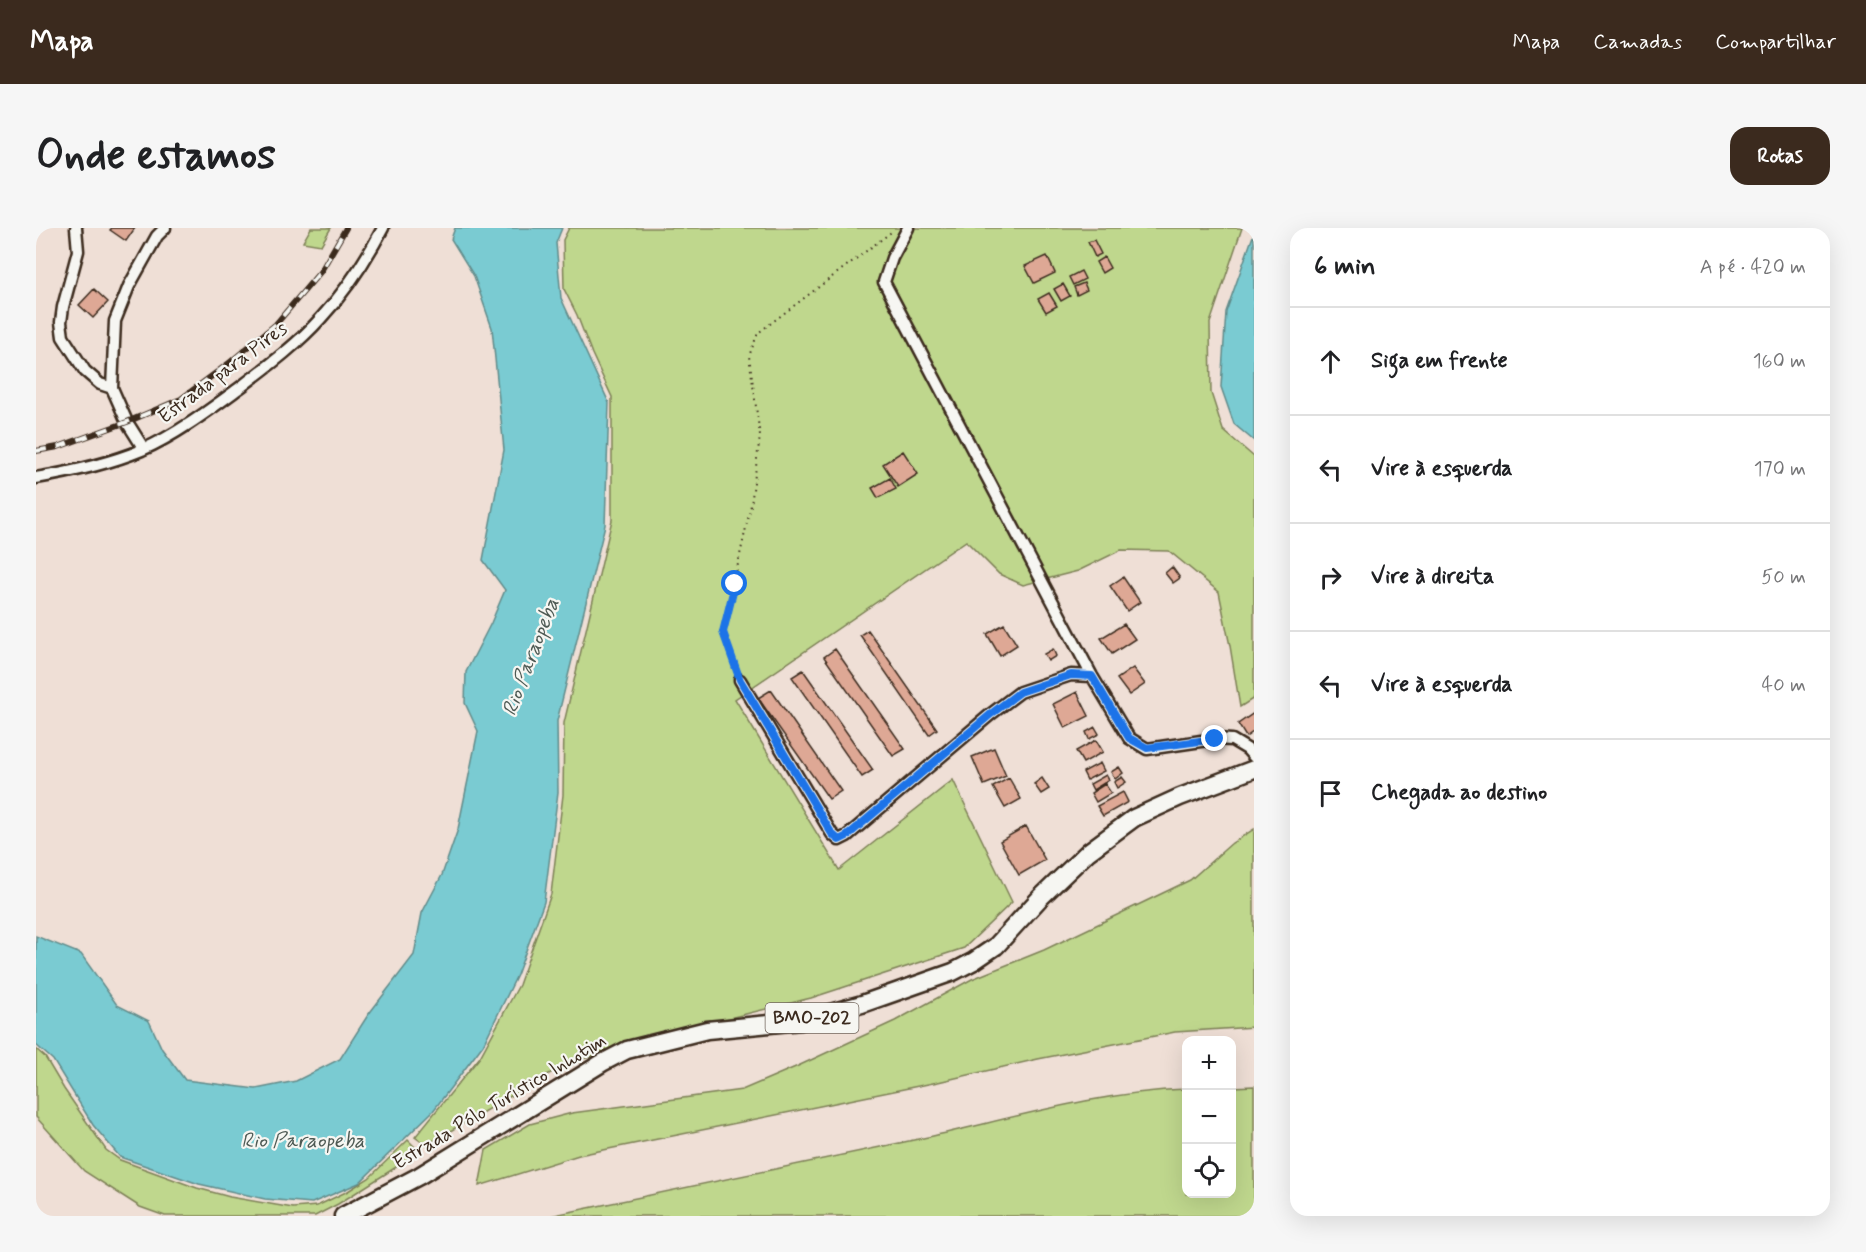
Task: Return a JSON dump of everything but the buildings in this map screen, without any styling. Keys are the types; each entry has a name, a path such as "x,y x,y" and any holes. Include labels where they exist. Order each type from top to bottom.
{"main road":[{"name":"Estrada Pólo Turístico Inhotim","path":"343,1216 419,1176 602,1063 627,1050 707,1030 801,1021 862,1004 953,972 996,946 1040,897 1088,852 1134,818 1180,797 1254,769"}],"street":[{"path":"76,228 78,251 63,307 61,322 63,337 85,371 100,384 112,388"},
{"path":"144,449 127,422 112,388 115,321 129,286 165,228"},
{"name":"Estrada para Pires","path":"36,478 123,458 165,439 216,405 292,346 321,318 364,263 383,228"},
{"path":"908,228 892,258 884,282 1092,676 1129,738 1147,748 1215,739 1232,740 1247,749 1254,757"},
{"path":"740,680 832,834 839,840 847,836 1020,692 1071,675 1092,676"}],"path":[{"path":"740,680 723,632 751,505 760,436 749,356 758,333 896,228"}],"green space":[{"path":"311,228 331,228 321,245 303,242"},
{"path":"569,228 1242,228 1210,323 1211,393 1223,430 1254,457 1254,698 1240,707 1219,592 1169,551 1121,550 1078,571 1023,585 999,574 966,541 735,699 839,870 953,780 1012,902 964,948 811,998 701,1025 568,1063 426,1145 415,1137 480,1057 519,985 551,894 563,795 564,723 612,520 612,397 564,289 563,240"},
{"path":"1254,829 1254,1027 1175,1032 1038,1059 938,1082 579,1155 479,1186 486,1150 530,1124 572,1113 742,1090 895,1021 972,979 1044,950 1190,880 1232,843"},
{"path":"36,1049 45,1057 106,1150 120,1160 197,1188 230,1197 293,1208 317,1206 369,1178 408,1140 420,1152 315,1216 165,1216 140,1207 84,1171 36,1117"},
{"path":"1254,1086 1254,1216 550,1216 928,1137 1089,1100 1182,1089 1182,1198 1236,1198 1236,1087"}],"water":[{"name":"Rio Paraopeba","path":"455,228 562,228 556,243 561,298 609,403 605,525 557,721 558,792 544,902 517,975 483,1045 433,1111 359,1183 312,1203 265,1199 199,1184 120,1157 93,1125 53,1060 36,1045 36,936 81,954 117,1005 149,1021 162,1049 185,1080 256,1089 296,1081 340,1059 368,1015 414,955 422,913 442,875 458,829 478,731 465,703 466,672 505,590 483,560 504,450 492,328 474,276 451,239"},
{"path":"1254,233 1254,441 1234,424 1221,387 1226,312"}],"railway":[{"path":"36,451 58,447 181,399 276,324 321,271 346,228"}],"route":[{"path":"735,584 723,632 740,680 832,834 839,840 847,836 1020,692 1071,675 1092,676 1129,738 1147,748 1215,739"}]}
